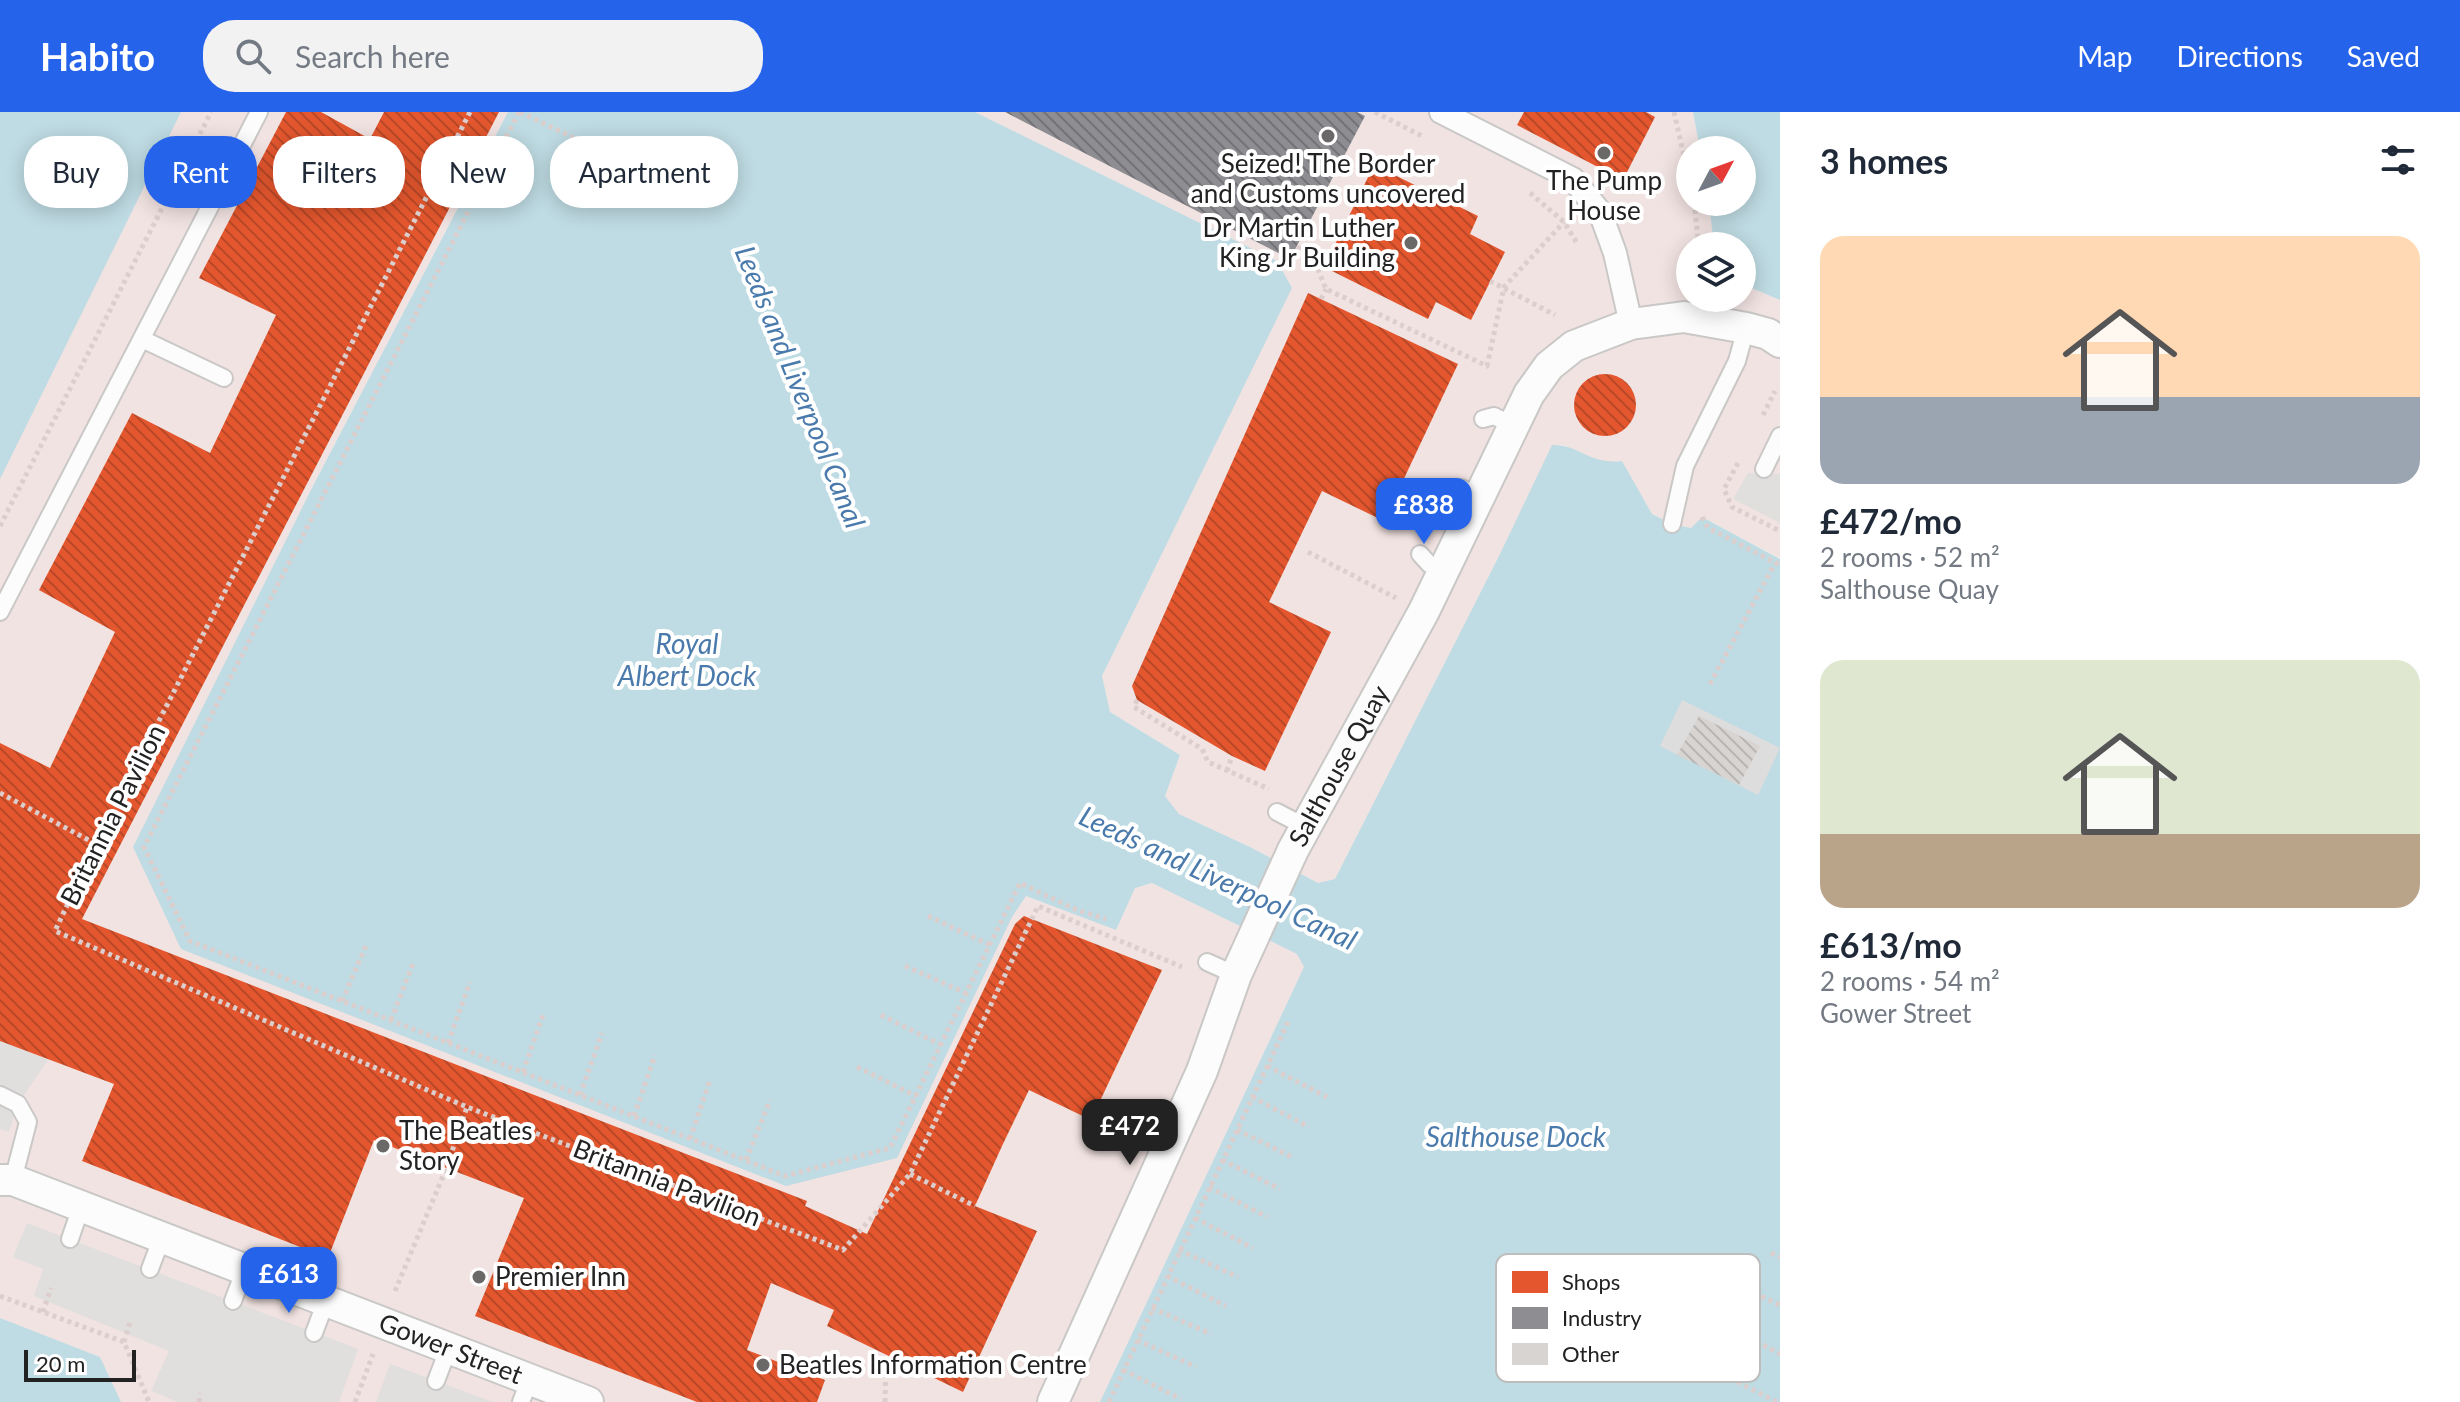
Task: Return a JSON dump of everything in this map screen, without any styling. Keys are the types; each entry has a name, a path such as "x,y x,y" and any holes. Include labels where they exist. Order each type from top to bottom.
{"street":[{"path":"1441,112 1573,179 1600,212 1615,253 1631,324"},
{"name":"Salthouse Quay","path":"1053,1402 1202,1071 1241,963 1299,838 1404,649 1431,562 1498,422 1529,394 1549,366 1574,346 1631,324 1684,317 1746,328 1768,334 1780,342"},
{"name":"Gower Street","path":"6,1180 449,1347 526,1391 588,1402"}],"lane":[{"path":"0,612 259,112"},
{"path":"1672,524 1685,466 1737,361 1746,328"},
{"path":"142,339 224,378"},
{"path":"1764,469 1780,436"},
{"path":"1442,493 1465,486"},
{"path":"1277,812 1299,838"},
{"path":"1207,962 1241,963"},
{"path":"0,1095 18,1104 28,1122 6,1180"},
{"path":"70,1239 81,1207"},
{"path":"150,1269 162,1237"},
{"path":"233,1301 245,1269"},
{"path":"314,1333 326,1301"},
{"path":"436,1381 449,1347"}],"path":[{"path":"0,526 211,112"},
{"name":"Britannia Pavilion","path":"470,112 96,844 55,931 467,1107 843,1250 910,1174"},
{"path":"570,136 520,112 144,847 190,941 785,1176 890,1148 1020,883 1077,910 1106,919"},
{"path":"1375,112 1429,140"},
{"path":"1674,112 1679,136"},
{"path":"1525,188 1564,222 1580,248"},
{"path":"1297,247 1312,255 1326,289 1487,366 1504,287 1564,222"},
{"path":"1490,281 1555,315"},
{"path":"1321,299 1326,289"},
{"path":"1702,517 1708,528 1778,564 1710,684"},
{"path":"1308,552 1397,598"},
{"path":"1137,700 1134,707 1202,749 1208,762 1270,789"},
{"path":"1227,771 1232,756"},
{"path":"0,793 96,844"},
{"path":"975,1206 910,1174 1038,906 1189,970"},
{"path":"928,916 990,945"},
{"path":"342,1001 367,943"},
{"path":"391,1020 414,961"},
{"path":"905,966 966,993"},
{"path":"448,1043 470,982"},
{"path":"523,1072 544,1012"},
{"path":"881,1015 941,1045"},
{"path":"1109,1402 1288,1022"},
{"path":"580,1095 602,1033"},
{"path":"634,1116 655,1055"},
{"path":"1267,1066 1327,1097"},
{"path":"857,1067 916,1096"},
{"path":"690,1139 710,1080"},
{"path":"1252,1097 1309,1127"},
{"path":"746,1160 770,1100"},
{"path":"395,1292 446,1169 467,1107"},
{"path":"1237,1130 1292,1157"},
{"path":"1222,1160 1280,1189"},
{"path":"1209,1187 1267,1217"},
{"path":"1195,1218 1253,1248"},
{"path":"1179,1250 1238,1277"},
{"path":"1771,1253 1780,1257"},
{"path":"1167,1276 1226,1306"},
{"path":"43,1312 51,1288"},
{"path":"0,1296 124,1342"},
{"path":"1760,1296 1780,1305"},
{"path":"1152,1308 1211,1334"},
{"path":"130,1322 124,1342 149,1402"},
{"path":"1137,1340 1196,1367"},
{"path":"1760,1343 1780,1354"},
{"path":"355,1402 376,1347"},
{"path":"885,1402 886,1355"},
{"path":"1123,1370 1181,1399"},
{"path":"1738,1382 1777,1402 1780,1395"},
{"path":"199,1402 200,1393"}],"shaded area":[{"path":"173,112 508,112 495,136 421,136 421,208 458,208 314,484 1012,917 1026,896 1116,930 1135,888 1152,883 1297,954 1304,967 1100,1402 121,1402 100,1357 0,1318 0,458 125,208 128,208 144,170 144,208 257,208 257,136 161,136"},
{"path":"975,112 1693,112 1697,136 1676,136 1676,216 1711,216 1712,232 1676,232 1676,312 1756,312 1756,290 1780,300 1780,558 1702,517 1691,528 1672,524 1652,514 1622,461 1605,463 1564,445 1553,445 1335,879 1318,883 1179,814 1165,796 1180,755 1110,712 1102,676 1291,287 1277,261"},
{"path":"1748,473 1780,474 1780,523 1733,499"},
{"path":"0,1041 48,1060 18,1104 9,1132 0,1129"},
{"path":"27,1223 358,1349 339,1402 178,1402 151,1391 169,1351 34,1296 43,1269 13,1257"},
{"path":"390,1364 493,1402 376,1402"}],"water":[{"path":"0,112 181,112 169,136 144,136 144,187 0,479"},
{"name":"Royal Albert Dock","path":"508,112 975,112 1277,261 1292,288 1102,676 1110,712 1180,755 1165,796 1179,814 1318,883 1335,879 1552,445 1570,448 1601,460 1622,461 1652,514 1672,524 1691,528 1702,517 1780,559 1780,1402 1100,1402 1304,967 1297,954 1152,883 1135,888 1116,930 1026,896 1012,917 897,1158 786,1186 181,949 133,847 314,484 458,208 534,208 534,136 495,136"},
{"path":"1693,112 1780,112 1780,300 1756,290 1756,232 1712,232 1711,216 1756,216 1756,136 1697,136"},
{"path":"0,1318 100,1357 121,1402 0,1402"}],"pier":[{"path":"1682,700 1780,748 1758,795 1660,746"}],"building: Shops":[{"path":"286,112 321,112 365,136 273,136"},
{"path":"384,112 499,112 487,136 421,136 421,208 449,208 82,919 807,1201 805,1206 867,1234 1015,924 1024,916 1162,970 1091,1120 1029,1090 1002,1146 975,1206 1037,1231 963,1392 827,1326 834,1310 771,1283 747,1350 825,1380 817,1402 697,1402 475,1316 524,1198 374,1140 328,1258 82,1161 114,1084 0,1041 0,743 50,768 115,632 39,590 132,413 210,453 276,315 199,278 236,208 257,208 257,167 273,137 273,208 405,208 405,136 372,136"},
{"name":"The Pump House","path":"1524,112 1646,112 1655,117 1623,180 1517,125"},
{"name":"Dr Martin Luther King Jr Building","path":"1374,165 1478,216 1470,234 1505,252 1471,320 1436,302 1428,319 1324,267"},
{"path":"1308,293 1458,364 1384,521 1322,491 1269,602 1331,632 1265,771 1232,756 1137,700 1132,686"},
{"path":"1605,374 1627,383 1636,405 1627,427 1605,436 1583,427 1574,405 1583,383"}],"building: Industry":[{"path":"1005,112 1357,112 1365,116 1290,259"}],"building: Other":[{"path":"1699,716 1760,746 1739,785 1677,755"}],"place":[{"name":"Seized! The Border and Customs uncovered","path":"1328,136"},
{"name":"The Pump House","path":"1604,153"},
{"name":"Dr Martin Luther King Jr Building","path":"1411,243"},
{"name":"The Beatles Story","path":"383,1146"},
{"name":"Premier Inn","path":"479,1277"},
{"name":"Beatles Information Centre","path":"763,1365"}],"water label":[{"name":"Leeds and Liverpool Canal","path":"800,387"},
{"name":"Leeds and Liverpool Canal","path":"1218,878"},
{"name":"Salthouse Dock","path":"1516,1137"}]}
